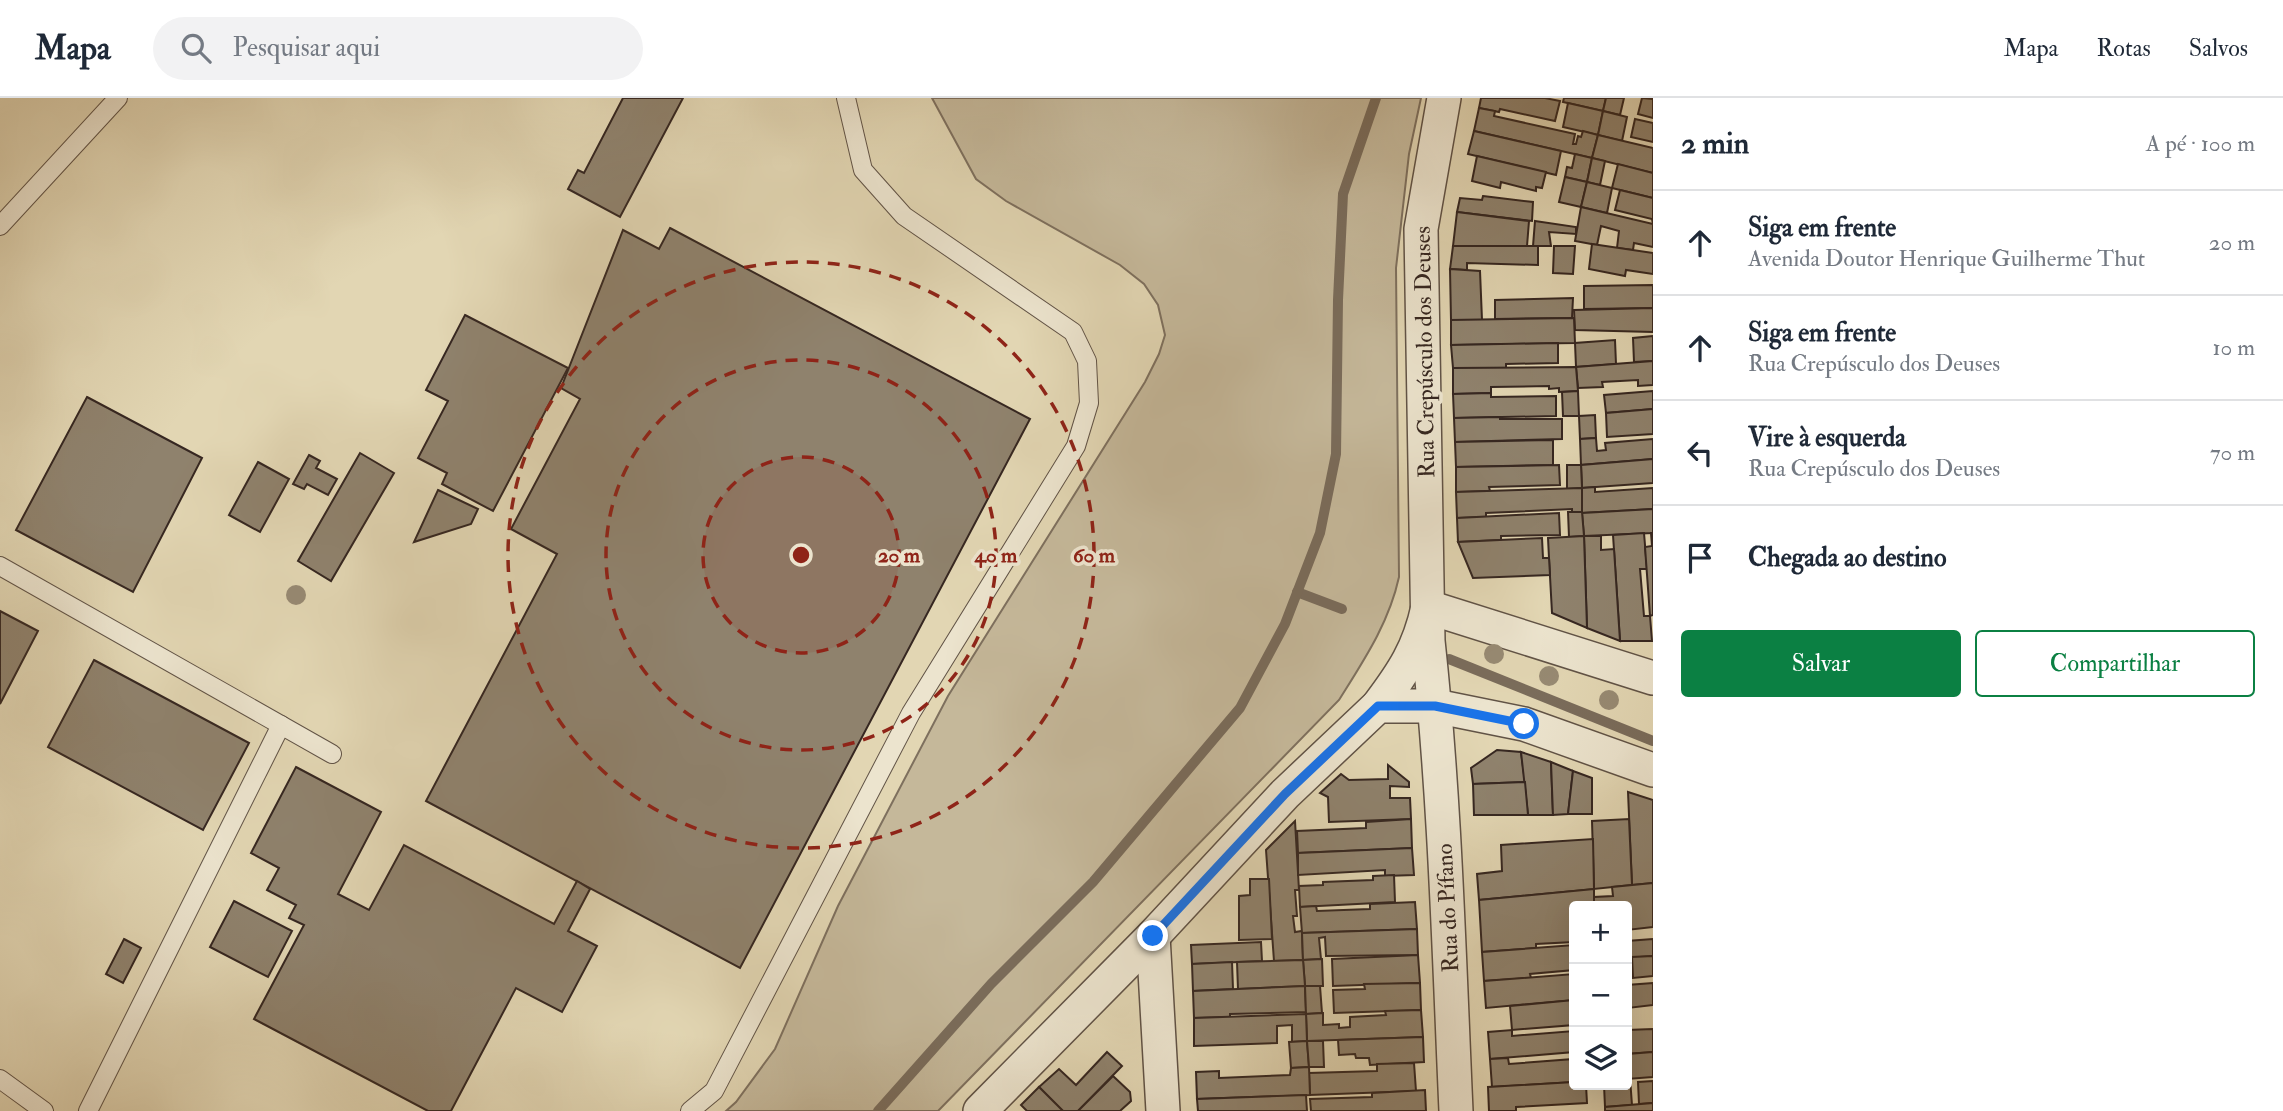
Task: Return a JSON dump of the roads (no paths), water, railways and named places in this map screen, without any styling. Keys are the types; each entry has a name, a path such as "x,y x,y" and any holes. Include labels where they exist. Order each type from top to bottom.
{"street":[{"name":"Rua Crepúsculo dos Deuses","path":"1435,706 1428,641 1421,229 1444,98"},
{"name":"Rua Crepúsculo dos Deuses","path":"980,1111 1153,936 1285,794 1378,706 1405,670 1415,650 1428,607"},
{"path":"1428,607 1653,678"},
{"path":"1378,706 1435,706 1524,724 1653,770"},
{"name":"Rua do Pífano","path":"1435,706 1444,834 1456,1111"},
{"path":"1153,936 1163,1111"}],"lane":[{"path":"0,226 118,98"},
{"path":"690,1111 714,1091 911,713 1076,446 1089,403 1087,361 1073,332 904,216 863,170 846,98"},
{"path":"0,566 332,754"},
{"path":"88,1111 281,725"},
{"path":"0,1079 44,1111"}],"waterway":[{"path":"878,1111 991,984 1093,882 1240,708 1285,624 1320,533 1336,454 1338,300 1343,194 1376,98"},
{"path":"1297,592 1342,609"},
{"path":"1449,659 1653,741"}]}
